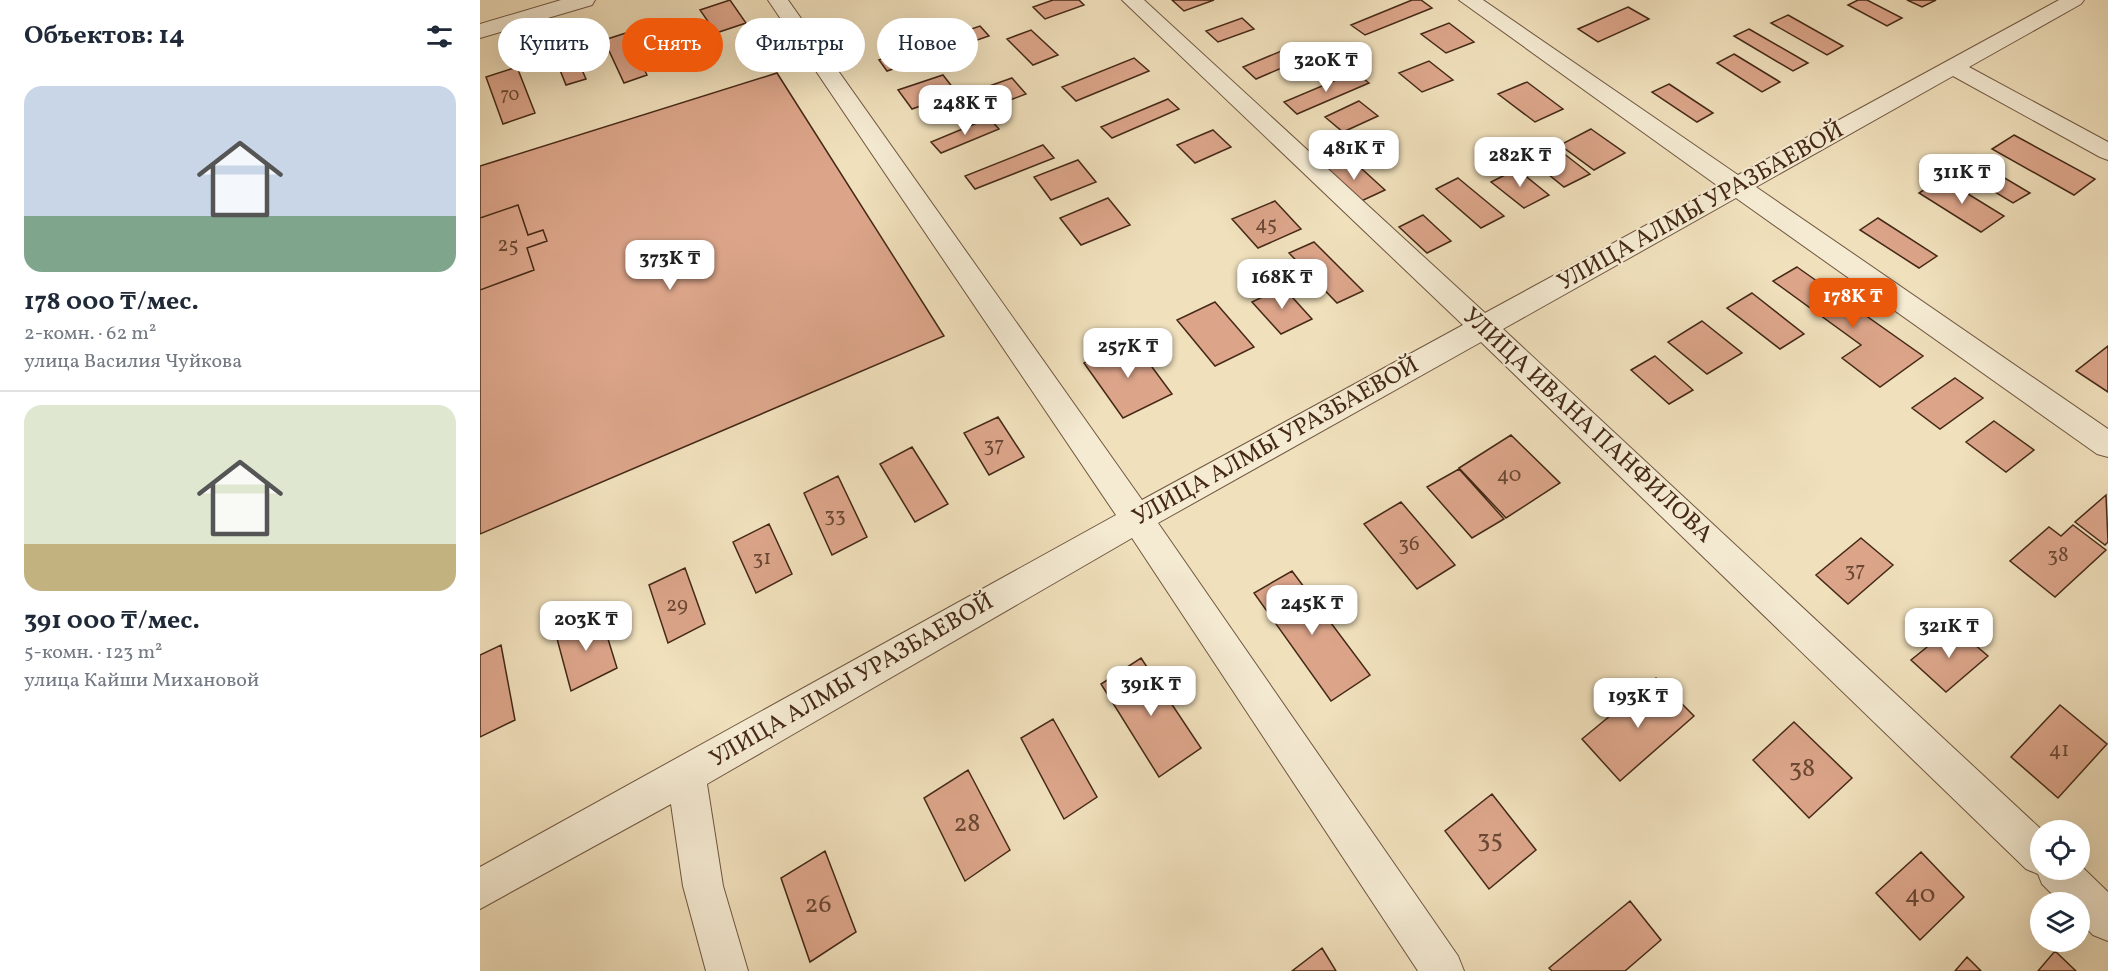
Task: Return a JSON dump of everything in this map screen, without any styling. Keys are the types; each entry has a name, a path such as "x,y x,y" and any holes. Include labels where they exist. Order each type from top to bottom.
{"street":[{"path":"480,31 584,0"},
{"path":"778,0 1137,519 1443,971"},
{"name":"УЛИЦА ИВАНА ПАНФИЛОВА","path":"1132,0 1484,327 2030,846"},
{"path":"1469,0 2108,445"},
{"name":"УЛИЦА АЛМЫ УРАЗБАЕВОЙ","path":"480,889 686,776 1137,519 2074,0"},
{"path":"1952,68 2108,152"},
{"path":"686,776 703,886 727,971"},
{"path":"2066,880 2108,920"}],"building":[{"path":"730,0 743,18 735,18 735,27 723,31 723,18 706,18 700,10"},
{"path":"1053,0 1079,0 1084,5 1045,19 1033,7"},
{"path":"1172,0 1214,0 1184,11"},
{"path":"1412,0 1421,0 1432,8 1365,35 1351,25"},
{"path":"1858,0 1867,0 1902,18 1887,26 1848,5"},
{"path":"1907,0 1936,0 1922,7"},
{"path":"1628,7 1649,19 1598,42 1578,29"},
{"path":"1788,15 1843,46 1827,55 1771,23"},
{"path":"1242,18 1254,29 1218,42 1206,31"},
{"path":"1449,23 1474,42 1446,53 1421,34"},
{"path":"980,26 989,36 978,40 978,27"},
{"path":"1749,29 1808,63 1793,71 1734,36"},
{"path":"1031,30 1058,55 1033,65 1007,39"},
{"path":"622,34 622,72 646,72 647,75 624,83 610,53 610,38"},
{"path":"1291,47 1305,58 1256,79 1243,67"},
{"path":"1734,54 1780,82 1762,92 1717,63"},
{"path":"1134,58 1149,71 1076,101 1062,87"},
{"path":"1429,61 1453,80 1422,92 1399,73"},
{"path":"502,72 519,72 535,113 503,124 486,77"},
{"path":"561,72 583,72 586,79 566,85"},
{"path":"1355,72 1369,83 1297,114 1284,102"},
{"path":"777,73 944,336 480,534 480,166"},
{"path":"943,75 957,93 912,109 898,90"},
{"path":"1012,78 1026,94 989,108 975,91"},
{"path":"1527,82 1563,109 1535,122 1498,94"},
{"path":"1669,84 1713,113 1697,122 1652,92"},
{"path":"1168,99 1179,109 1112,138 1101,127"},
{"path":"1359,101 1378,116 1343,132 1325,117"},
{"path":"989,118 999,129 941,153 931,142"},
{"path":"1591,129 1625,153 1594,170 1560,145"},
{"path":"1213,130 1231,147 1195,163 1177,145"},
{"path":"2014,135 2095,179 2074,195 1992,149"},
{"path":"1043,145 1054,158 975,189 965,176"},
{"path":"1558,149 1590,174 1564,187 1532,161"},
{"path":"1351,159 1385,190 1357,203 1323,171"},
{"path":"1078,160 1096,182 1051,200 1034,177"},
{"path":"1976,161 2030,193 2013,203 1960,171"},
{"path":"1517,169 1549,195 1524,208 1491,182"},
{"path":"1458,178 1504,216 1481,228 1436,189"},
{"path":"1942,178 2004,216 1981,232 1919,193"},
{"path":"1108,198 1130,225 1081,245 1060,218"},
{"path":"1275,201 1301,229 1258,248 1232,219"},
{"path":"518,205 528,235 543,230 547,241 527,248 534,270 480,290 480,218"},
{"path":"1423,215 1451,241 1427,253 1399,227"},
{"path":"1878,218 1937,256 1919,268 1860,230"},
{"path":"1314,242 1363,291 1337,303 1289,253"},
{"path":"1797,267 1923,356 1880,387 1842,358 1861,345 1773,281"},
{"path":"1283,287 1312,319 1281,334 1252,302"},
{"path":"1752,293 1804,334 1780,349 1727,308"},
{"path":"1215,302 1254,347 1215,366 1177,320"},
{"path":"1702,321 1742,353 1707,374 1668,342"},
{"path":"1132,340 1172,394 1123,418 1084,363"},
{"path":"2108,346 2108,392 2076,371"},
{"path":"1655,356 1693,390 1669,404 1631,370"},
{"path":"1955,378 1983,398 1940,429 1912,408"},
{"path":"998,417 1024,457 989,475 964,433"},
{"path":"1994,421 2034,450 2006,472 1966,442"},
{"path":"1511,435 1560,483 1506,518 1459,468"},
{"path":"912,447 948,504 915,522 880,464"},
{"path":"1459,469 1504,519 1472,538 1427,487"},
{"path":"838,476 867,537 832,555 804,493"},
{"path":"2106,495 2108,542 2105,545 2075,522"},
{"path":"1401,502 1455,565 1417,589 1364,524"},
{"path":"769,524 792,574 756,593 733,542"},
{"path":"2073,525 2106,550 2055,597 2010,561 2049,527 2061,536"},
{"path":"1861,538 1893,565 1848,604 1816,575"},
{"path":"685,568 705,624 668,643 649,585"},
{"path":"1292,571 1370,675 1331,701 1254,593"},
{"path":"600,613 617,668 571,691 556,635"},
{"path":"1953,626 1988,656 1946,692 1911,660"},
{"path":"501,645 515,720 480,737 480,655"},
{"path":"1141,658 1201,748 1159,777 1101,684"},
{"path":"1656,678 1694,716 1620,781 1582,739"},
{"path":"2060,705 2107,744 2058,798 2011,757"},
{"path":"1053,719 1097,797 1064,819 1021,738"},
{"path":"1794,722 1852,778 1809,818 1753,760"},
{"path":"968,770 1010,850 965,881 924,798"},
{"path":"1492,794 1536,850 1489,889 1445,831"},
{"path":"825,851 856,932 810,962 781,878"},
{"path":"1921,852 1964,897 1920,940 1876,893"},
{"path":"1630,901 1661,940 1625,971 1552,971 1549,968"},
{"path":"1322,948 1336,971 1292,971"},
{"path":"2056,952 2076,971 2038,971"},
{"path":"1967,957 1981,971 1955,971"}]}
